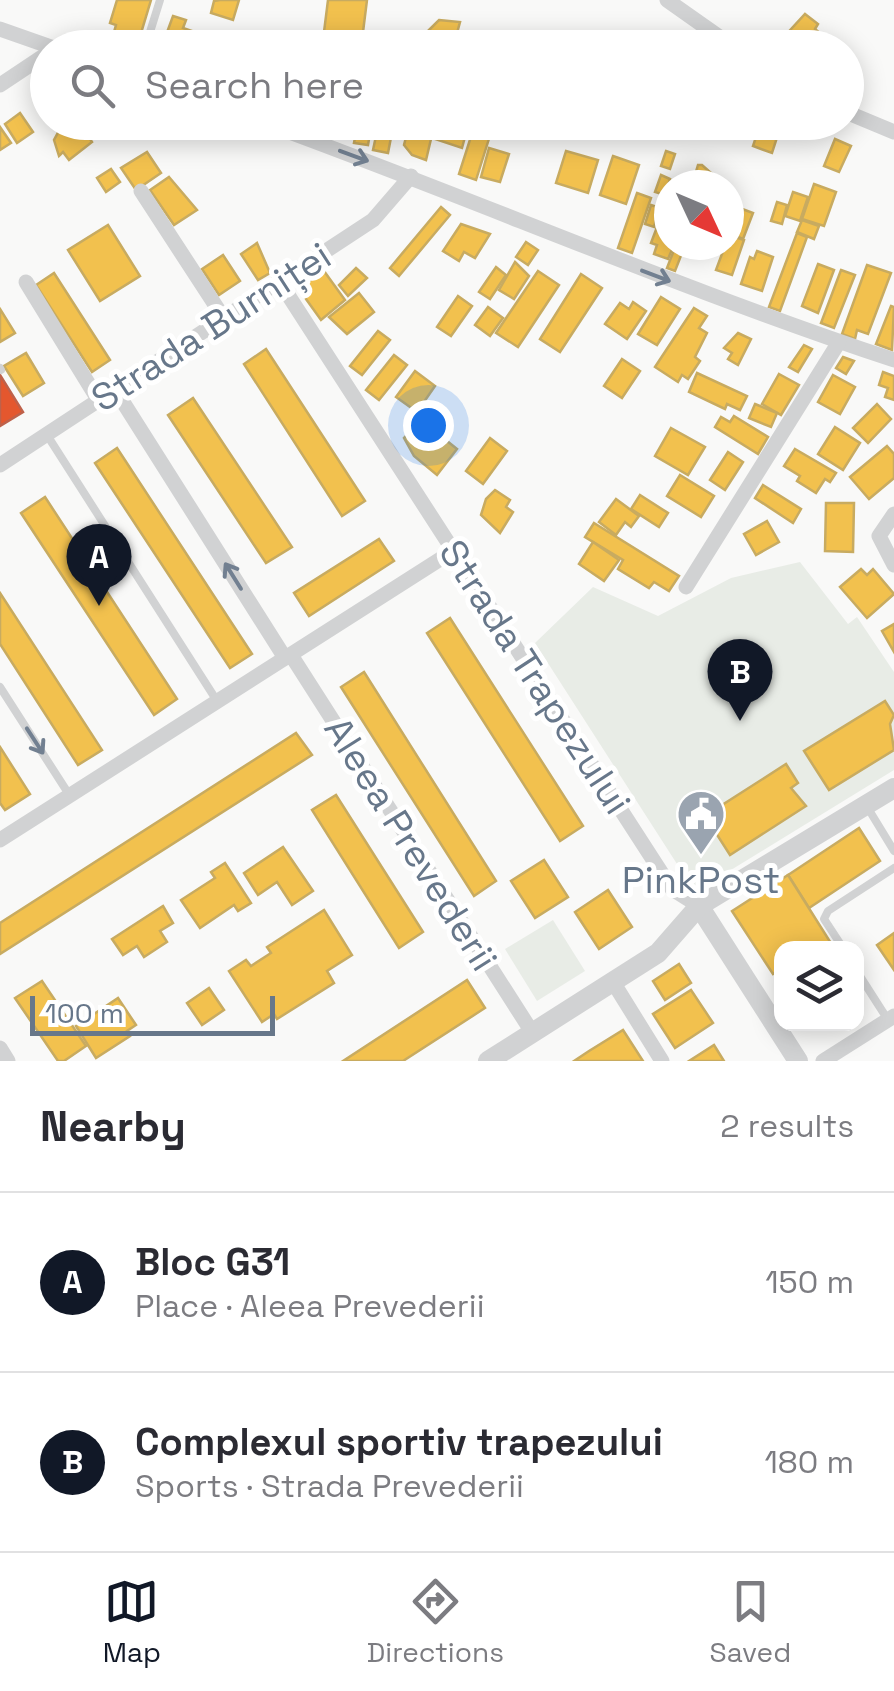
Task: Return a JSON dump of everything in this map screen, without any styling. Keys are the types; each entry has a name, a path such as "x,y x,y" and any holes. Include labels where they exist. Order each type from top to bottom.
{"street":[{"path":"667,0 710,30"},
{"path":"0,28 30,39"},
{"path":"0,86 30,66"},
{"path":"864,120 894,132"},
{"path":"311,140 616,260 894,360"},
{"name":"Strada Burniței","path":"0,465 281,284 385,210 410,176"},
{"path":"141,191 225,320"},
{"path":"26,282 99,402"},
{"name":"Strada Trapezului","path":"281,284 672,889 700,906 798,1061"},
{"path":"686,587 839,342"},
{"name":"Aleea Prevederii","path":"116,391 532,1032"},
{"path":"894,514 879,536 894,565"},
{"path":"0,840 453,550"},
{"path":"488,1061 664,948 700,906 894,788"},
{"path":"613,982 662,1061"},
{"path":"823,1061 892,1022"},
{"path":"0,1048 8,1061"}],"lane":[{"path":"151,30 160,0"},
{"path":"47,436 218,701"},
{"path":"0,687 70,796"},
{"path":"866,805 894,851"},
{"path":"838,941 824,919 828,911 894,868"},
{"path":"864,982 892,1022"}],"shaded area":[{"path":"800,562 848,624 857,617 894,672 894,770 695,892 535,643 593,587 658,616 731,578"},
{"path":"553,920 585,971 537,1001 505,949"}],"building: Homes":[{"path":"117,0 151,0 142,30 115,30 116,25 110,23"},
{"path":"239,0 233,20 211,13 214,1"},
{"path":"328,0 367,0 363,30 324,30"},
{"path":"805,14 818,24 816,30 790,30"},
{"path":"173,16 186,20 183,28 189,30 168,30"},
{"path":"439,20 460,22 458,30 429,30"},
{"path":"20,113 30,134 17,143 5,124"},
{"path":"0,127 11,143 0,150"},
{"path":"54,140 92,142 69,160 63,152 59,156"},
{"path":"375,140 391,140 388,153 373,150"},
{"path":"405,140 431,140 426,160 412,155 404,145"},
{"path":"438,140 464,140 462,148"},
{"path":"470,140 489,140 476,180 459,174"},
{"path":"755,140 776,140 772,153 753,146"},
{"path":"835,140 851,146 839,172 824,166"},
{"path":"489,148 509,154 500,182 481,177"},
{"path":"566,151 598,160 588,193 556,183"},
{"path":"666,151 675,154 670,169 661,166"},
{"path":"147,152 161,173 136,190 121,168"},
{"path":"613,156 639,165 626,204 600,195"},
{"path":"111,169 120,182 106,192 97,178"},
{"path":"169,177 197,210 174,225 150,190"},
{"path":"814,184 836,192 824,226 802,219"},
{"path":"793,192 808,197 800,221 785,216"},
{"path":"637,193 651,198 632,253 618,248"},
{"path":"777,202 787,205 782,224 771,221"},
{"path":"651,205 654,206 654,227 645,224"},
{"path":"441,207 450,215 399,276 390,268"},
{"path":"744,210 753,213 744,236"},
{"path":"802,220 819,226 814,239 797,232"},
{"path":"461,224 490,234 475,258 464,252 459,261 443,251"},
{"path":"108,225 140,276 100,301 68,250"},
{"path":"797,233 807,237 780,311 769,307"},
{"path":"526,242 538,250 528,265 516,257"},
{"path":"257,243 270,273 258,280 241,254"},
{"path":"757,251 773,257 762,291 741,284 750,257 754,259"},
{"path":"223,255 240,281 219,295 202,269"},
{"path":"670,260 679,260 675,271 667,268"},
{"path":"720,260 737,260 732,275 716,270"},
{"path":"515,262 529,276 514,299 499,290"},
{"path":"818,264 834,270 818,313 802,306"},
{"path":"867,265 891,273 868,334 857,330 855,339 842,334"},
{"path":"496,267 506,275 490,299 479,292"},
{"path":"356,268 367,278 348,296 339,285"},
{"path":"841,270 855,275 834,328 821,323"},
{"path":"324,271 345,300 321,320 306,299 305,284"},
{"path":"538,271 559,285 518,347 496,333"},
{"path":"54,273 110,360 92,372 36,285"},
{"path":"581,274 602,288 560,352 540,339"},
{"path":"359,293 374,312 347,334 329,317"},
{"path":"458,296 472,306 451,336 437,327"},
{"path":"661,297 680,309 657,345 638,334"},
{"path":"633,302 646,311 627,339 605,324 620,303 629,309"},
{"path":"891,306 894,307 892,350 876,344"},
{"path":"488,307 503,318 490,336 475,325"},
{"path":"694,308 707,316 699,328 707,333 695,357 700,361 688,379 682,375 678,382 655,367"},
{"path":"0,309 15,333 0,342"},
{"path":"378,331 390,340 362,375 350,366"},
{"path":"738,333 751,339 738,365 728,359 732,353 724,348"},
{"path":"804,345 812,349 798,372 789,367"},
{"path":"266,349 365,501 342,516 244,364"},
{"path":"26,353 44,383 23,396 4,366"},
{"path":"394,355 407,365 379,400 366,390"},
{"path":"843,357 854,361 846,374 836,368"},
{"path":"622,359 640,371 622,398 604,386"},
{"path":"415,371 435,386 417,412 396,397"},
{"path":"883,372 894,376 894,400 885,397 888,388 879,385"},
{"path":"697,373 747,396 740,410 727,404 725,409 689,392"},
{"path":"779,374 799,385 781,415 762,404"},
{"path":"833,375 855,387 840,414 818,402"},
{"path":"193,398 292,547 266,563 168,415"},
{"path":"755,404 777,413 771,427 749,418"},
{"path":"877,404 891,419 868,443 853,428"},
{"path":"734,416 768,437 758,454 715,427 721,417 730,422"},
{"path":"421,420 457,449 437,475 414,456 404,438"},
{"path":"835,427 860,443 843,470 818,454"},
{"path":"671,428 705,447 688,475 655,456"},
{"path":"490,438 507,451 483,484 466,471"},
{"path":"887,446 894,454 894,478 869,499 850,477"},
{"path":"117,448 252,654 230,668 95,463"},
{"path":"795,449 836,473 830,482 825,479 816,493 797,481 800,476 784,466"},
{"path":"728,452 743,462 725,490 710,480"},
{"path":"680,475 714,496 701,517 667,496"},
{"path":"763,485 801,509 793,523 755,498"},
{"path":"495,490 510,500 506,507 513,512 500,533 481,515 486,499"},
{"path":"640,495 668,513 659,527 631,509"},
{"path":"45,497 177,699 154,715 21,513"},
{"path":"616,499 639,516 631,527 625,522 616,535 599,522"},
{"path":"826,503 854,503 853,552 825,551"},
{"path":"767,521 779,542 756,555 744,534"},
{"path":"594,523 679,576 669,591 654,582 649,588 618,569 623,560 585,537"},
{"path":"379,539 394,561 309,616 294,593"},
{"path":"593,542 619,560 604,581 579,564"},
{"path":"861,569 867,575 873,569 894,594 867,618 840,587"},
{"path":"0,593 102,750 78,765 0,644"},
{"path":"450,618 583,826 560,841 427,633"},
{"path":"894,624 894,652 882,631"},
{"path":"364,672 496,881 474,896 341,687"},
{"path":"885,701 894,715 890,724 894,750 829,790 804,751"},
{"path":"296,733 312,755 0,954 0,923"},
{"path":"0,747 30,794 5,810 0,803"},
{"path":"786,764 798,783 791,788 806,806 730,855 705,816"},
{"path":"336,795 423,932 399,948 312,810"},
{"path":"859,828 880,861 809,908 788,875"},
{"path":"283,847 313,891 292,905 277,882 258,895 244,873"},
{"path":"544,860 568,897 535,918 511,881"},
{"path":"225,863 251,903 238,911 234,905 200,928 181,900 215,878 211,872"},
{"path":"788,875 830,941 774,941 773,974 732,911"},
{"path":"608,890 632,927 599,949 575,912"},
{"path":"163,906 173,923 160,931 167,942 144,957 137,946 123,955 112,939"},
{"path":"324,910 352,955 327,971 334,983 277,1019 274,1014 262,1022 229,971 246,960 251,966 271,953 267,947"},
{"path":"894,933 894,970 877,945"},
{"path":"679,964 691,983 665,1000 653,981"},
{"path":"467,980 485,1008 403,1061 343,1061"},
{"path":"42,981 86,1046 64,1061 58,1061 15,998"},
{"path":"209,988 224,1010 202,1025 187,1003"},
{"path":"691,990 713,1023 675,1048 653,1014"},
{"path":"118,998 136,1025 127,1031 130,1036 96,1058 76,1026"},
{"path":"623,1030 643,1061 574,1061 589,1051"},
{"path":"714,1045 724,1061 689,1061"}],"building: Shops":[{"path":"0,375 23,412 0,426"}],"place":[{"name":"Bloc G31","path":"99,606"},
{"name":"Complexul sportiv trapezului","path":"740,721"},
{"name":"PinkPost","path":"701,856"}]}
